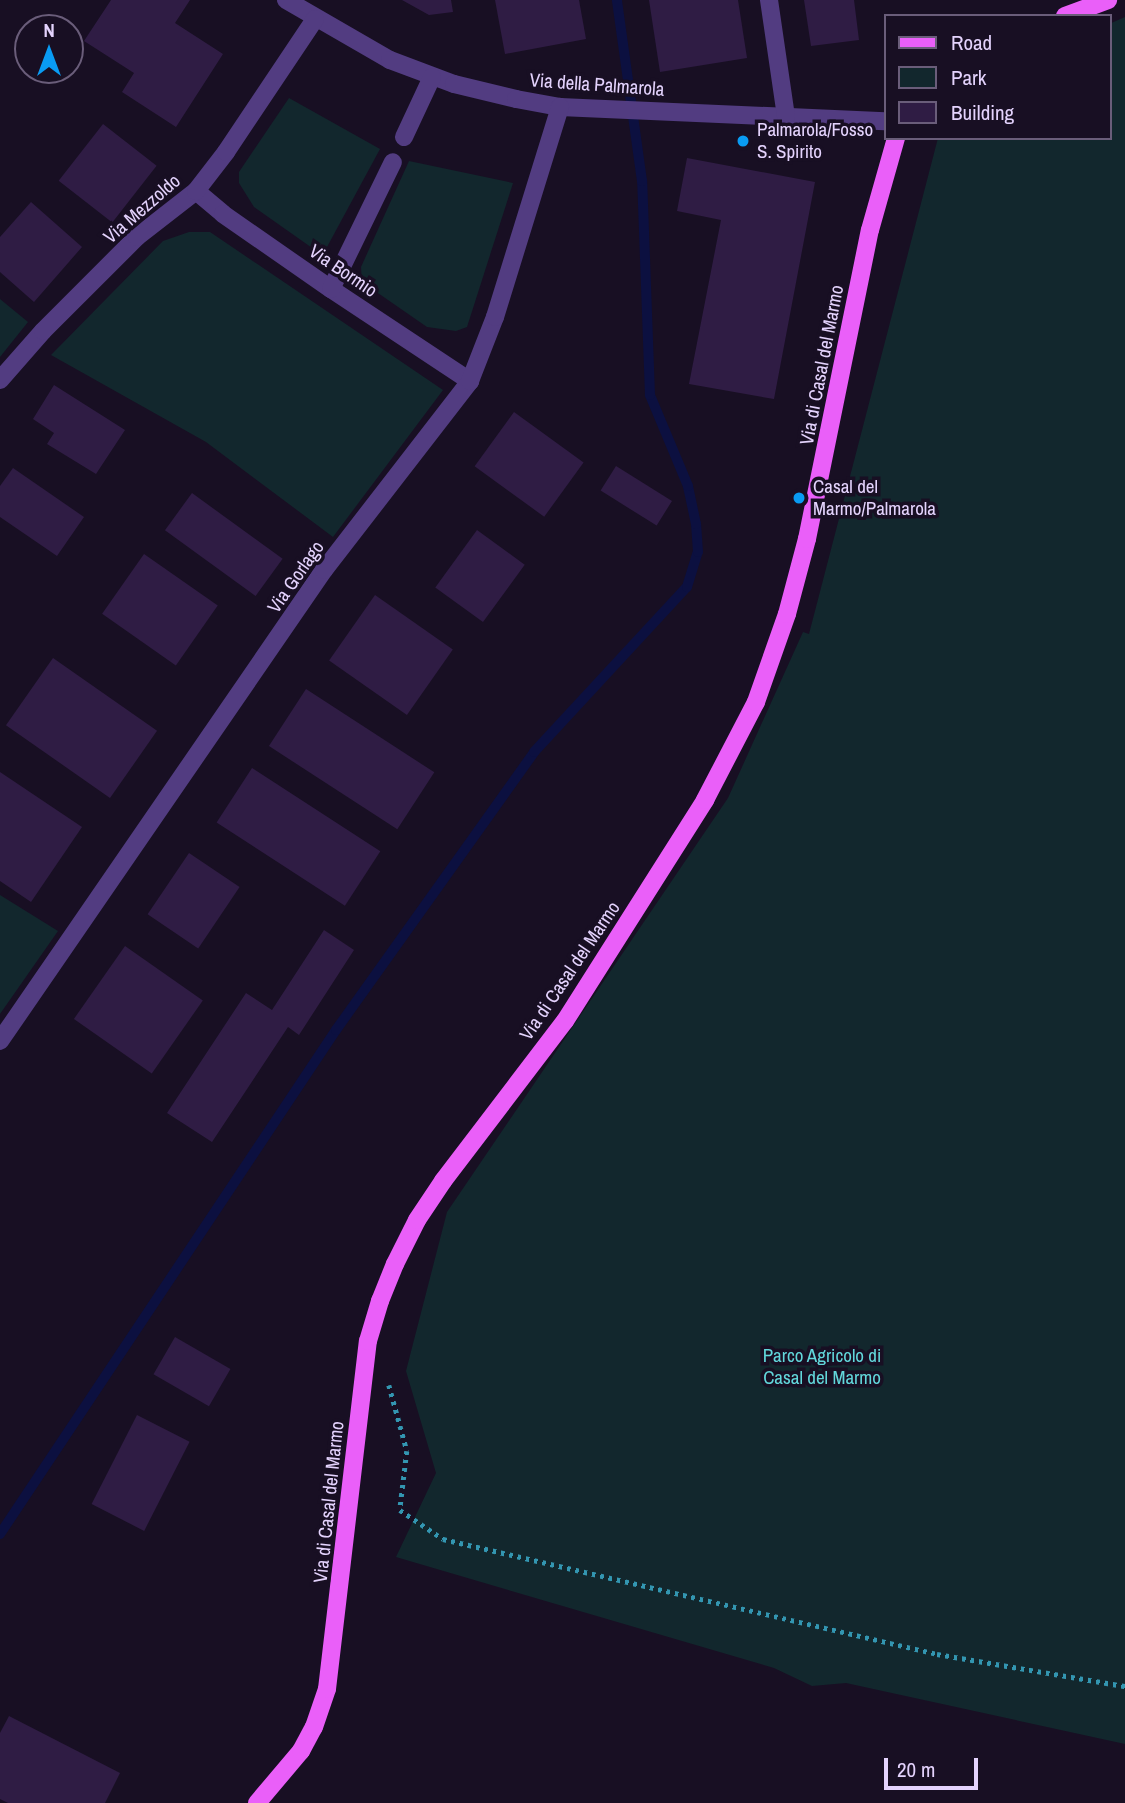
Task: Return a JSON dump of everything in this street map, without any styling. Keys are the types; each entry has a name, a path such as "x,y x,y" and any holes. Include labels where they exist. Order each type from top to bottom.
{"main road":[{"path":"1070,14 1108,0"},
{"name":"Via di Casal del Marmo","path":"257,1803 301,1751 314,1727 327,1689 368,1341 395,1264 417,1220 443,1181 565,1021 705,800 756,702 787,614 807,539 870,229 895,140"}],"street":[{"name":"Via della Palmarola","path":"286,0 314,19 390,60 432,77 488,93 560,107 884,121"},
{"path":"313,0 314,19"},
{"path":"769,0 786,117"},
{"name":"Via Mezzoldo","path":"0,380 43,331 138,237 196,191 226,152 314,19"},
{"path":"404,137 432,77"},
{"name":"Via Gorlago","path":"0,1041 324,570 470,381 495,317 560,107"},
{"path":"331,289 393,162"},
{"name":"Via Bormio","path":"196,191 223,214 331,289 470,381"}],"path":[{"path":"387,1379 407,1451 400,1510 443,1539 937,1654 1125,1685"}],"green space":[{"name":"Parco Agricolo di Casal del Marmo","path":"1125,17 1125,1744 846,1683 812,1686 774,1668 396,1557 436,1473 406,1371 447,1212 728,798 803,632 809,634 937,140 1111,140 1111,23"},
{"path":"289,98 380,149 327,247 315,250 254,207 239,183 239,172"},
{"path":"409,161 513,183 467,327 456,331 427,327 362,282 361,267"},
{"path":"189,232 210,232 443,390 333,537 206,442 51,355 163,241"},
{"path":"0,299 28,322 0,357"},
{"path":"0,895 58,931 0,1014"}],"building":[{"path":"111,0 190,0 175,23 223,54 176,127 122,92 134,73 84,41"},
{"path":"402,0 451,0 453,12 429,15"},
{"path":"495,0 579,0 586,39 505,54"},
{"path":"649,0 738,0 747,58 660,72"},
{"path":"804,0 854,0 859,40 811,46"},
{"path":"103,124 157,166 112,223 59,181"},
{"path":"687,158 815,182 774,399 689,384 721,220 677,211"},
{"path":"31,202 82,247 34,302 0,272 0,237"},
{"path":"54,385 125,430 96,474 47,444 54,433 33,419"},
{"path":"514,412 584,463 544,517 475,466"},
{"path":"616,466 672,501 657,526 601,491"},
{"path":"13,468 84,517 57,556 0,517 0,486"},
{"path":"192,493 283,559 256,596 165,530"},
{"path":"477,530 525,565 483,622 435,587"},
{"path":"144,554 218,606 176,665 102,614"},
{"path":"375,595 453,649 407,715 329,661"},
{"path":"53,658 157,731 110,798 6,725"},
{"path":"306,689 434,772 397,829 269,746"},
{"path":"252,768 380,851 345,906 217,823"},
{"path":"0,772 82,827 31,902 0,881"},
{"path":"189,853 240,887 198,948 148,914"},
{"path":"324,930 354,950 299,1035 288,1027 212,1142 167,1113 246,993 272,1010"},
{"path":"125,946 203,1000 152,1073 74,1019"},
{"path":"175,1337 230,1369 209,1406 154,1374"},
{"path":"137,1415 190,1442 144,1531 92,1504"},
{"path":"9,1716 120,1773 105,1803 8,1803 0,1799 0,1733"}],"waterway":[{"path":"0,1534 336,1030 534,752 687,587 698,552 696,524 688,486 650,395 642,181 617,0"}],"place":[{"name":"Palmarola/Fosso S. Spirito","path":"743,141"},
{"name":"Casal del Marmo/Palmarola","path":"799,498"}]}
